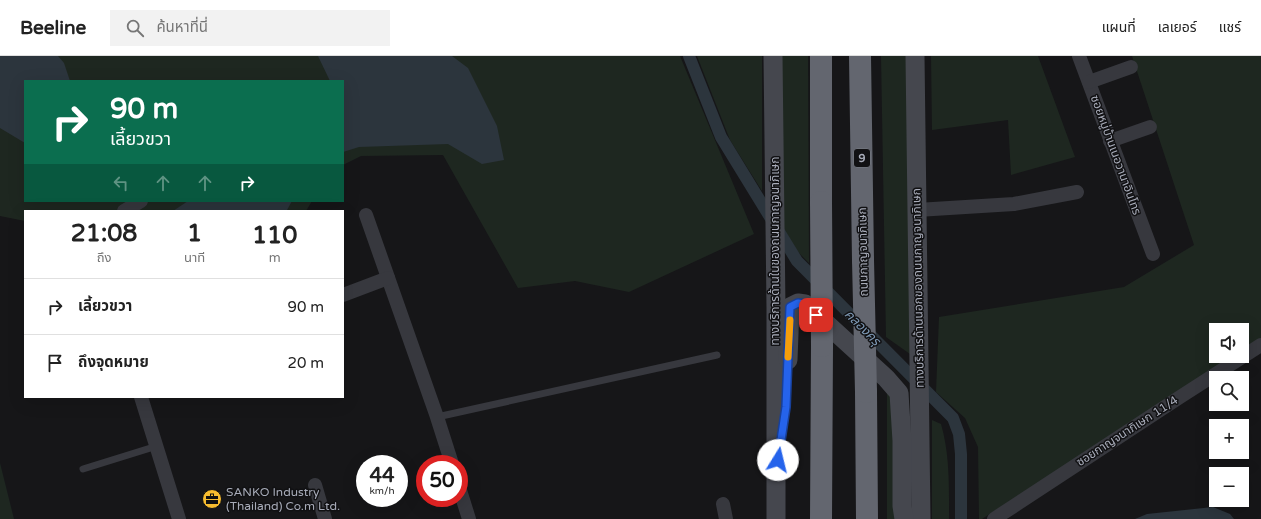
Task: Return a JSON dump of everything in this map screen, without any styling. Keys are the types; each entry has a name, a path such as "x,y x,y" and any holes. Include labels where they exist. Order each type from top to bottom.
{"highway":[{"path":"821,56 821,519"},
{"name":"ถนนกาญจนาภิเษก","path":"860,56 867,519"}],"main road":[{"name":"ทางบริการด้านในของถนนกาญจนาภิเษก","path":"773,56 776,309 776,519"},
{"name":"ทางบริการด้านนอกของถนนกาญจนาภิเษก","path":"915,56 921,519"},
{"path":"776,473 786,407 790,307 798,303 805,304 886,378 899,393 902,441 902,506 904,519"}],"street":[{"name":"ซอยหมู่บ้านเนอวานาอินโทร","path":"1079,56 1153,254"},
{"path":"1089,82 1131,67"},
{"path":"1110,141 1150,127"},
{"path":"917,210 1014,204 1077,192"},
{"path":"126,210 138,202"},
{"path":"366,215 449,455"},
{"path":"344,295 388,278"},
{"name":"ซอยกาญจนาภิเษก 11/4","path":"994,519 1180,396 1261,345"},
{"path":"141,398 179,519"},
{"path":"315,486 325,519"},
{"path":"723,504 726,519"},
{"path":"465,507 469,519"}],"lane":[{"path":"437,417 716,355"},
{"path":"83,469 157,446"}],"shaded area":[{"path":"0,56 680,56 754,234 629,292 575,281 518,288 443,155 361,156 344,164 344,80 24,80 24,202 311,202 307,210 24,210 24,221 0,216"},
{"path":"0,56 58,56 64,63 70,80 24,80 24,142 0,128"},
{"path":"318,56 452,56 468,68 497,126 504,160 482,164 448,144 359,147 344,152 344,80 330,80"},
{"path":"697,56 762,56 762,191 730,140"},
{"path":"779,56 808,56 809,263 796,250 783,233"},
{"path":"881,56 910,56 910,354 886,337"},
{"path":"931,56 1038,56 1075,157 1011,175 1008,120 932,130"},
{"path":"1132,56 1261,56 1261,339 1249,347 1249,323 1209,323 1209,363 1223,363 982,519 979,519 978,447 965,418 936,392 939,317 1124,287 1194,245"},
{"path":"186,202 291,202 287,210 174,210"},
{"path":"887,390 894,392 899,519 887,519"},
{"path":"932,420 941,424 946,447 949,519 932,519"},
{"path":"0,463 14,519 0,519"},
{"path":"1213,507 1230,514 1234,519 1135,519 1147,514"}],"waterway":[{"name":"คลองครุ","path":"689,56 721,137 797,261 953,418 959,434 961,454 961,519"}],"slow traffic":[{"path":"788,357 790,320"}],"place":[{"name":"SANKO Industry (Thailand) Co.m Ltd.","path":"212,499"}],"route":[{"path":"778,460 786,407 790,307 798,303 805,304 816,315"}]}
